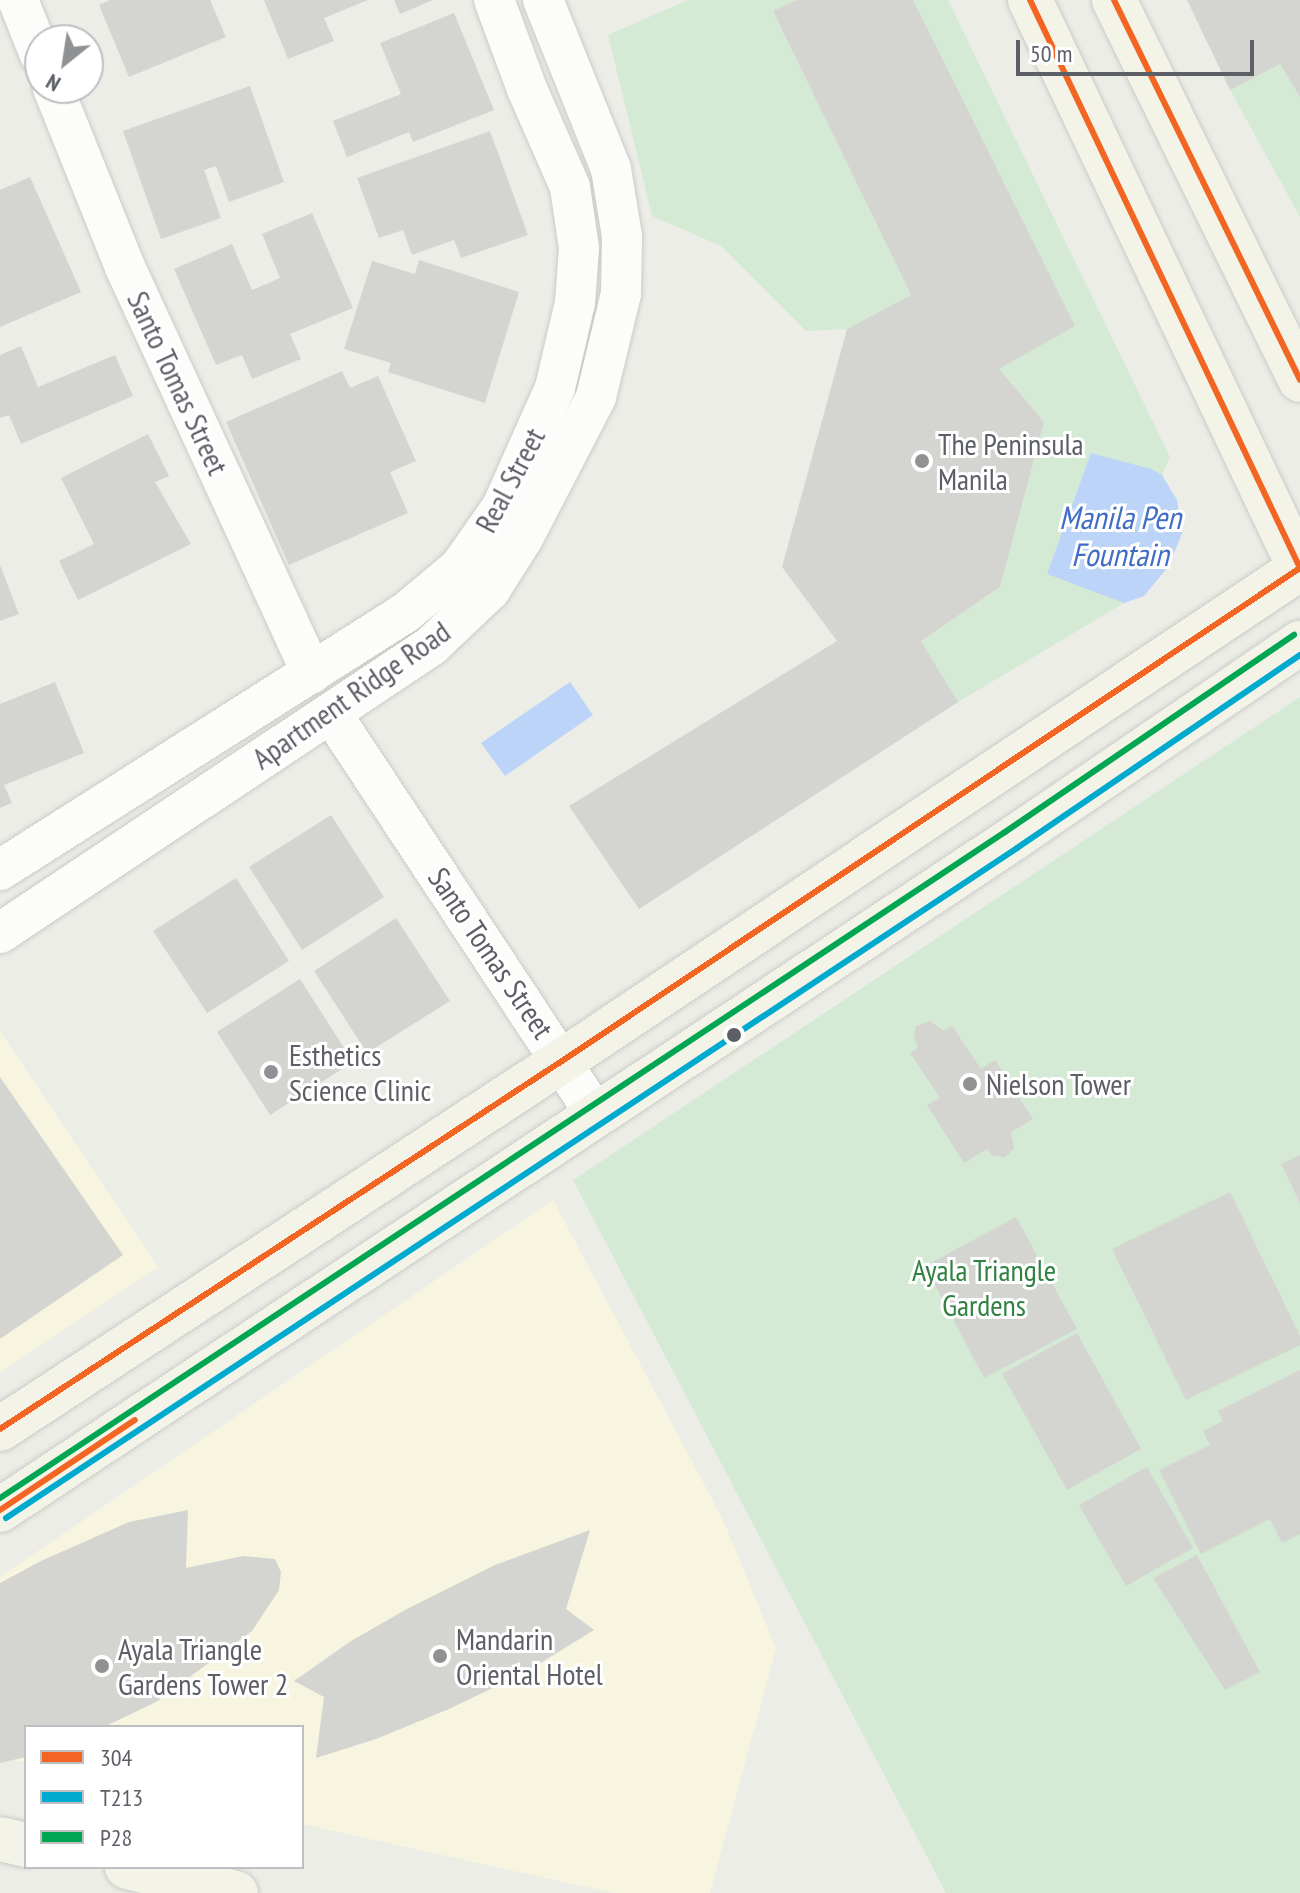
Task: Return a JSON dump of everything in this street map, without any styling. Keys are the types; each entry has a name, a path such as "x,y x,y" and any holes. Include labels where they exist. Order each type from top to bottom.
{"main road":[{"path":"0,1429 562,1061 1300,568 1030,0"},
{"path":"1114,0 1300,380"},
{"path":"0,1510 1011,840 1300,643"},
{"path":"0,1839 24,1845"},
{"path":"133,1877 236,1893"}],"street":[{"path":"18,0 28,24"},
{"name":"Apartment Ridge Road","path":"0,933 431,646 490,590 523,538 596,397 621,294 622,236 611,169 543,0"},
{"name":"Real Street","path":"0,870 404,614 460,567 502,507 555,388 575,303 579,248 570,187 527,89 509,5"},
{"name":"Santo Tomas Street","path":"59,104 125,267 312,673"},
{"name":"Santo Tomas Street","path":"331,713 595,1114"}],"shaded area":[{"path":"0,1031 158,1267 0,1372"},
{"path":"553,1200 722,1518 776,1648 710,1893 614,1893 304,1824 304,1725 24,1725 24,1763 0,1757 0,1577"}],"green space":[{"path":"688,0 797,0 773,11 911,295 847,329 806,331 721,246 652,216 608,35"},
{"path":"913,0 948,0 1170,457 1162,475 1091,454 1047,574 1124,603 958,702 921,641 1000,587 1044,422 999,369 1074,326"},
{"path":"1280,64 1300,97 1300,217 1230,90"},
{"name":"Ayala Triangle Gardens","path":"1300,697 1300,1893 946,1893 573,1180"}],"water":[{"name":"Manila Pen Fountain","path":"1091,453 1151,469 1162,475 1177,500 1182,534 1168,567 1144,596 1124,603 1047,574"},
{"path":"570,682 593,715 505,776 481,743"}],"building":[{"path":"110,0 210,0 226,37 129,77 99,5"},
{"path":"264,0 368,0 324,18 334,41 288,59"},
{"path":"394,0 433,0 400,14"},
{"name":"The Peninsula Manila","path":"797,0 913,0 1075,326 999,369 1044,422 1000,587 921,641 958,702 639,909 569,806 837,641 782,567 847,329 911,295 773,11"},
{"path":"1187,0 1300,0 1300,97 1280,64 1230,90"},
{"path":"454,13 494,110 413,142 409,132 347,157 333,121 401,94 380,43"},
{"path":"250,86 284,182 229,202 216,166 204,170 221,218 161,239 123,131"},
{"path":"490,131 528,235 461,258 454,240 412,255 403,230 379,238 357,178"},
{"path":"30,177 81,292 0,327 0,190"},
{"path":"312,213 353,308 290,334 301,359 252,379 242,355 216,365 174,269 232,244 252,290 280,278 262,234"},
{"path":"419,260 519,292 485,403 388,372 391,363 344,349 372,261 415,274"},
{"path":"21,346 38,387 115,355 133,396 21,444 9,415 0,418 0,355"},
{"path":"342,371 350,388 378,376 416,461 390,472 408,513 289,565 226,422"},
{"path":"148,434 169,476 155,482 191,544 78,600 59,561 94,544 61,478"},
{"path":"0,565 19,614 0,621"},
{"path":"55,682 84,753 4,785 12,803 0,808 0,704"},
{"path":"331,815 384,897 302,950 249,867"},
{"path":"236,878 289,961 207,1013 153,931"},
{"path":"396,918 450,1001 367,1053 314,971"},
{"path":"300,979 353,1062 270,1115 217,1032"},
{"name":"Nielson Tower","path":"930,1021 944,1031 952,1026 981,1069 995,1060 1033,1119 1011,1132 1014,1149 1005,1157 993,1156 987,1149 964,1163 927,1105 940,1098 910,1053 918,1048 914,1036 916,1026"},
{"path":"0,1077 123,1255 0,1339"},
{"path":"1300,1155 1300,1203 1281,1164"},
{"path":"1230,1192 1300,1336 1300,1345 1186,1400 1112,1249"},
{"path":"1016,1217 1077,1329 984,1378 925,1266"},
{"path":"1077,1333 1141,1449 1067,1490 1002,1374"},
{"path":"1300,1370 1300,1534 1282,1543 1270,1519 1201,1554 1159,1470 1210,1445 1203,1431 1223,1421 1218,1411"},
{"path":"1147,1467 1193,1548 1126,1586 1079,1505"},
{"name":"Ayala Triangle Gardens Tower 2","path":"188,1510 186,1568 243,1556 275,1559 281,1572 279,1590 252,1631 156,1702 108,1725 24,1725 24,1757 0,1763 0,1583 129,1522"},
{"name":"Mandarin Oriental Hotel","path":"590,1530 566,1609 594,1630 526,1672 449,1709 376,1739 316,1758 324,1697 294,1681 351,1641 405,1610 495,1565"},
{"path":"1197,1555 1260,1672 1225,1690 1153,1578"}],"transit line":[{"name":"304","path":"0,1429 562,1061 1300,568 1030,0"},
{"name":"304","path":"1114,0 1300,380"},
{"name":"P28","path":"0,1498 1005,832 1294,635"},
{"name":"T213","path":"6,1518 1017,848 1300,655"},
{"name":"304","path":"0,1510 135,1420"}],"place":[{"name":"The Peninsula Manila","path":"922,461"},
{"name":"Esthetics Science Clinic","path":"271,1072"},
{"name":"Nielson Tower","path":"970,1084"},
{"name":"Mandarin Oriental Hotel","path":"440,1656"},
{"name":"Ayala Triangle Gardens Tower 2","path":"102,1666"}]}
